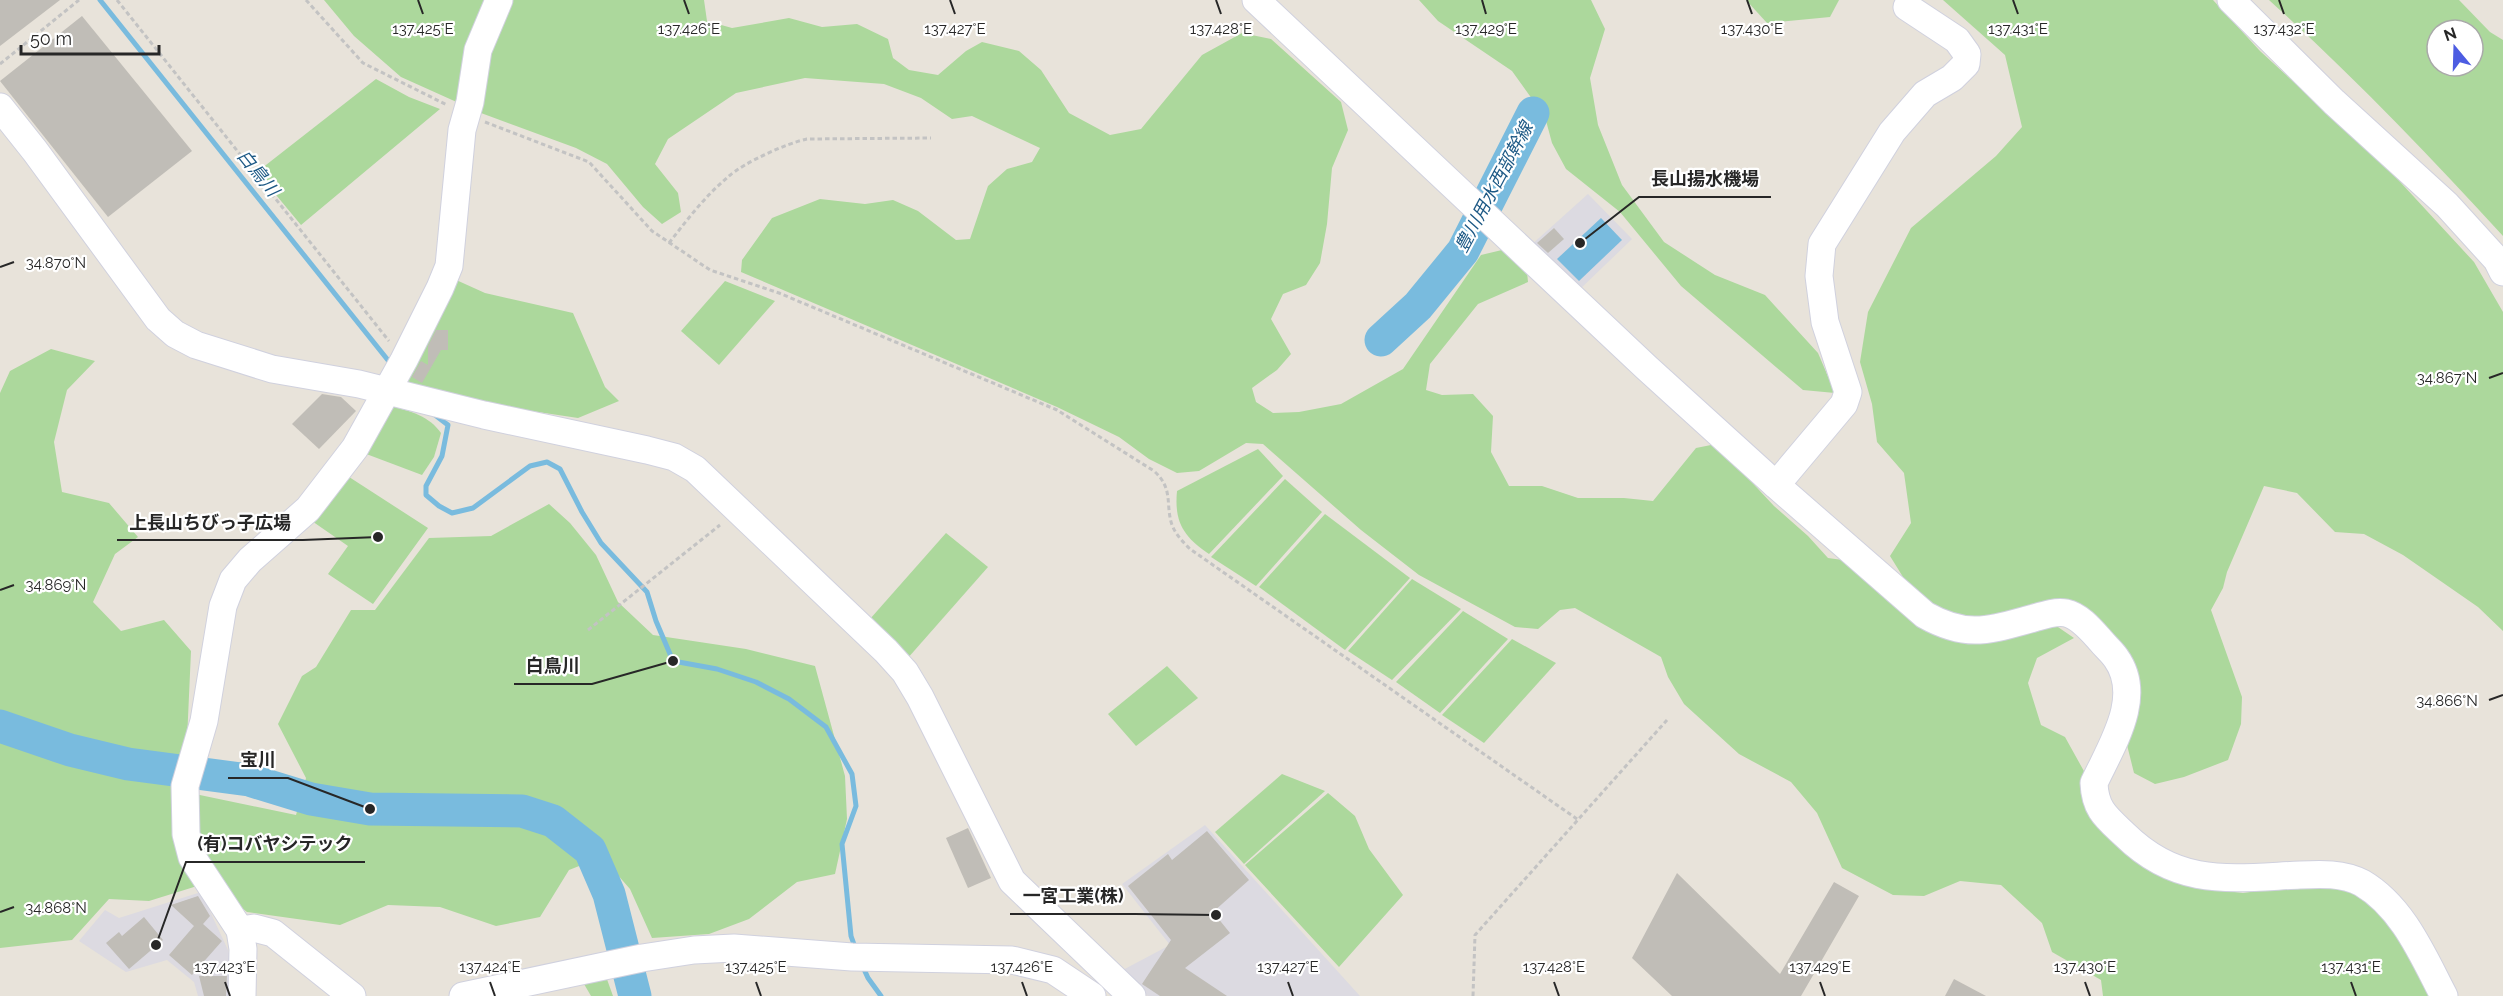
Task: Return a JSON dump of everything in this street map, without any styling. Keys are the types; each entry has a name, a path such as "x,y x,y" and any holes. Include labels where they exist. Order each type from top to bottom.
{"street":[{"path":"242,996 243,949 240,930 192,857 186,834 185,786 204,721 223,606 233,580 250,560 308,509 355,448 404,360 449,266 462,130 467,115 478,50 499,0"},
{"path":"1256,0 1776,485 1910,603 1944,626 1963,631 1982,631 2053,613 2067,613 2088,625 2118,660 2126,682 2127,706 2094,783 2095,796 2102,812 2148,854 2184,872 2217,879 2330,873 2361,882 2383,898 2408,929 2444,996"},
{"path":"2231,0 2334,102 2447,205 2496,260 2503,272"},
{"path":"1776,485 1844,404 1848,392 1825,322 1819,276 1822,244 1892,132 1925,94 1952,78 1966,64 1967,54 1957,40 1907,7"},
{"path":"0,108 35,151 158,319 175,334 196,345 272,369 387,391 674,457 695,469 740,509 905,672 920,697 1012,881 1132,996"},
{"path":"240,930 254,928 273,933 352,996"},
{"path":"463,996 630,960 694,950 734,948 865,957 1012,960 1032,963 1053,970 1092,996"}],"path":[{"path":"0,64 79,0"},
{"path":"117,0 404,360"},
{"path":"306,0 363,63 467,115 590,162 652,231 710,270 779,293 1057,410 1154,471 1163,479 1168,494 1172,525 1190,549 1577,819"},
{"path":"669,243 695,210 729,175 790,142 807,139 931,138"},
{"path":"588,630 740,509"},
{"path":"1473,996 1475,935 1667,720"}],"shaded area":[{"path":"1588,194 1632,239 1578,291 1529,247"},
{"path":"1205,825 1360,996 1148,996 1119,972 1170,945 1122,884"},
{"path":"201,892 228,950 233,996 198,996 194,982 167,960 126,972 79,941 105,910 119,918"}],"green space":[{"path":"324,0 704,0 707,21 732,28 789,18 822,27 857,24 888,39 893,58 909,70 938,75 966,51 982,42 1019,51 1041,70 1069,113 1110,135 1141,129 1202,55 1242,33 1271,39 1341,102 1348,130 1332,168 1327,224 1320,263 1306,285 1283,294 1271,319 1291,354 1277,370 1252,388 1256,402 1273,413 1299,412 1341,404 1403,369 1481,255 1502,250 1526,262 1528,282 1478,304 1430,364 1426,390 1442,395 1473,394 1493,416 1491,452 1509,486 1542,486 1578,498 1624,498 1653,501 1696,448 1716,444 1774,506 1808,536 1828,558 1850,561 1949,639 2055,625 2074,638 2037,658 2028,683 2041,725 2065,737 2085,773 2148,867 2193,887 2243,893 2309,884 2348,888 2379,907 2434,996 2103,996 2101,980 2052,952 2042,923 2001,885 1960,881 1924,896 1893,895 1842,868 1817,813 1791,782 1739,754 1684,704 1668,677 1661,657 1575,608 1560,610 1538,629 1515,627 1419,575 1361,530 1263,444 1246,443 1199,471 1177,473 1149,459 1119,437 1057,407 741,272 742,260 772,218 820,199 865,204 893,200 918,211 956,240 970,239 988,186 1007,169 1032,162 1040,148 972,116 952,119 921,98 884,84 805,78 736,93 668,139 655,164 678,193 681,212 662,224 643,207 607,164 576,148 481,113 401,77 354,36"},
{"path":"1419,0 1591,0 1605,29 1590,78 1598,125 1622,185 1664,242 1715,275 1765,295 1818,353 1835,393 1803,390 1681,286 1620,212 1566,169 1552,143 1545,117 1512,71 1438,21"},
{"path":"1746,0 1839,0 1830,17 1767,23"},
{"path":"1943,0 2213,0 2260,51 2391,172 2474,262 2503,312 2503,631 2478,607 2403,555 2364,534 2335,532 2297,493 2264,486 2227,572 2223,588 2211,610 2242,697 2241,724 2228,760 2184,777 2155,784 2134,773 2127,745 2141,695 2132,661 2091,611 2058,604 1994,619 1950,617 1908,585 1890,556 1911,523 1904,473 1877,442 1872,404 1860,362 1868,312 1911,228 1996,156 2022,127 2005,55"},
{"path":"2269,0 2459,0 2476,18 2425,18 2425,78 2485,78 2485,27 2503,40 2503,236 2389,115"},
{"path":"376,79 409,97 440,109 301,225 257,172"},
{"path":"454,279 485,293 573,313 605,387 619,401 578,418 430,396 409,387 404,370"},
{"path":"725,281 775,301 719,365 681,331"},
{"path":"51,349 95,361 67,390 54,442 62,492 109,503 138,537 115,554 93,602 121,631 164,620 191,651 187,740 195,794 296,815 306,778 278,724 302,676 316,667 351,610 375,610 429,538 491,536 549,504 570,523 596,555 618,602 653,635 746,649 815,666 845,776 847,819 835,874 797,882 749,919 709,934 652,938 630,889 602,857 569,870 540,917 496,926 440,907 388,905 340,925 247,912 210,882 149,901 109,899 72,940 0,948 0,393 10,371"},
{"path":"391,406 425,418 441,433 434,457 422,475 361,452"},
{"path":"1258,449 1283,476 1209,554 1182,528 1177,512 1177,491"},
{"path":"346,475 428,528 373,604 328,574 348,546 309,519"},
{"path":"1285,479 1322,512 1256,586 1211,557"},
{"path":"1325,514 1410,578 1345,650 1259,587"},
{"path":"946,533 988,567 907,659 870,619"},
{"path":"1412,579 1461,609 1392,680 1348,651"},
{"path":"1463,611 1508,639 1440,713 1396,682"},
{"path":"1512,639 1556,663 1484,743 1442,715"},
{"path":"1167,666 1198,698 1136,746 1108,714"},
{"path":"1282,774 1325,791 1244,864 1215,832"},
{"path":"1328,793 1355,816 1369,849 1403,895 1339,967 1245,865"},
{"path":"604,971 613,996 591,996 584,984"}],"water":[{"path":"1601,218 1622,240 1579,281 1557,259"}],"building":[{"path":"0,0 60,0 0,46"},
{"path":"82,16 192,151 108,217 0,81"},
{"path":"1554,228 1564,239 1548,253 1537,243"},
{"path":"436,330 448,330 448,350 441,350 422,383 412,377 421,361 428,365 428,346"},
{"path":"322,394 341,397 356,411 319,449 292,424"},
{"path":"968,828 991,878 968,888 946,838"},
{"path":"1207,831 1249,880 1213,912 1230,933 1185,968 1227,996 1160,996 1142,984 1171,940 1128,886 1168,854 1172,860"},
{"path":"1677,873 1780,974 1834,882 1859,896 1801,996 1672,996 1632,958"},
{"path":"198,896 210,916 203,924 222,941 192,975 169,955 194,926 171,905"},
{"path":"144,917 163,940 129,969 106,943 119,932 122,936"},
{"path":"199,976 227,976 226,996 204,996"},
{"path":"1954,979 1986,996 1945,996"}],"waterway":[{"name":"白鳥川","path":"100,0 391,364"},
{"name":"豊川用水西部幹線","path":"1381,340 1418,306 1463,251 1533,113"},
{"name":"白鳥川","path":"435,415 448,425 442,456 426,486 426,495 439,506 452,513 473,508 530,466 547,462 560,469 601,543 647,592 656,621 673,661 717,669 756,682 789,699 826,727 852,774 856,806 842,844 851,936 856,950"},
{"path":"0,726 70,750 128,764 249,780 311,799 370,809 522,811 553,821 590,850 609,894 635,996"},
{"name":"白鳥川","path":"863,967 881,996"}],"place":[{"name":"長山揚水機場","path":"1580,243"},
{"name":"上長山ちびっ子広場","path":"378,537"},
{"name":"白鳥川","path":"673,661"},
{"name":"宝川","path":"370,809"},
{"name":"一宮工業(株)","path":"1216,915"},
{"name":"(有)コバヤシテック","path":"156,945"}]}
